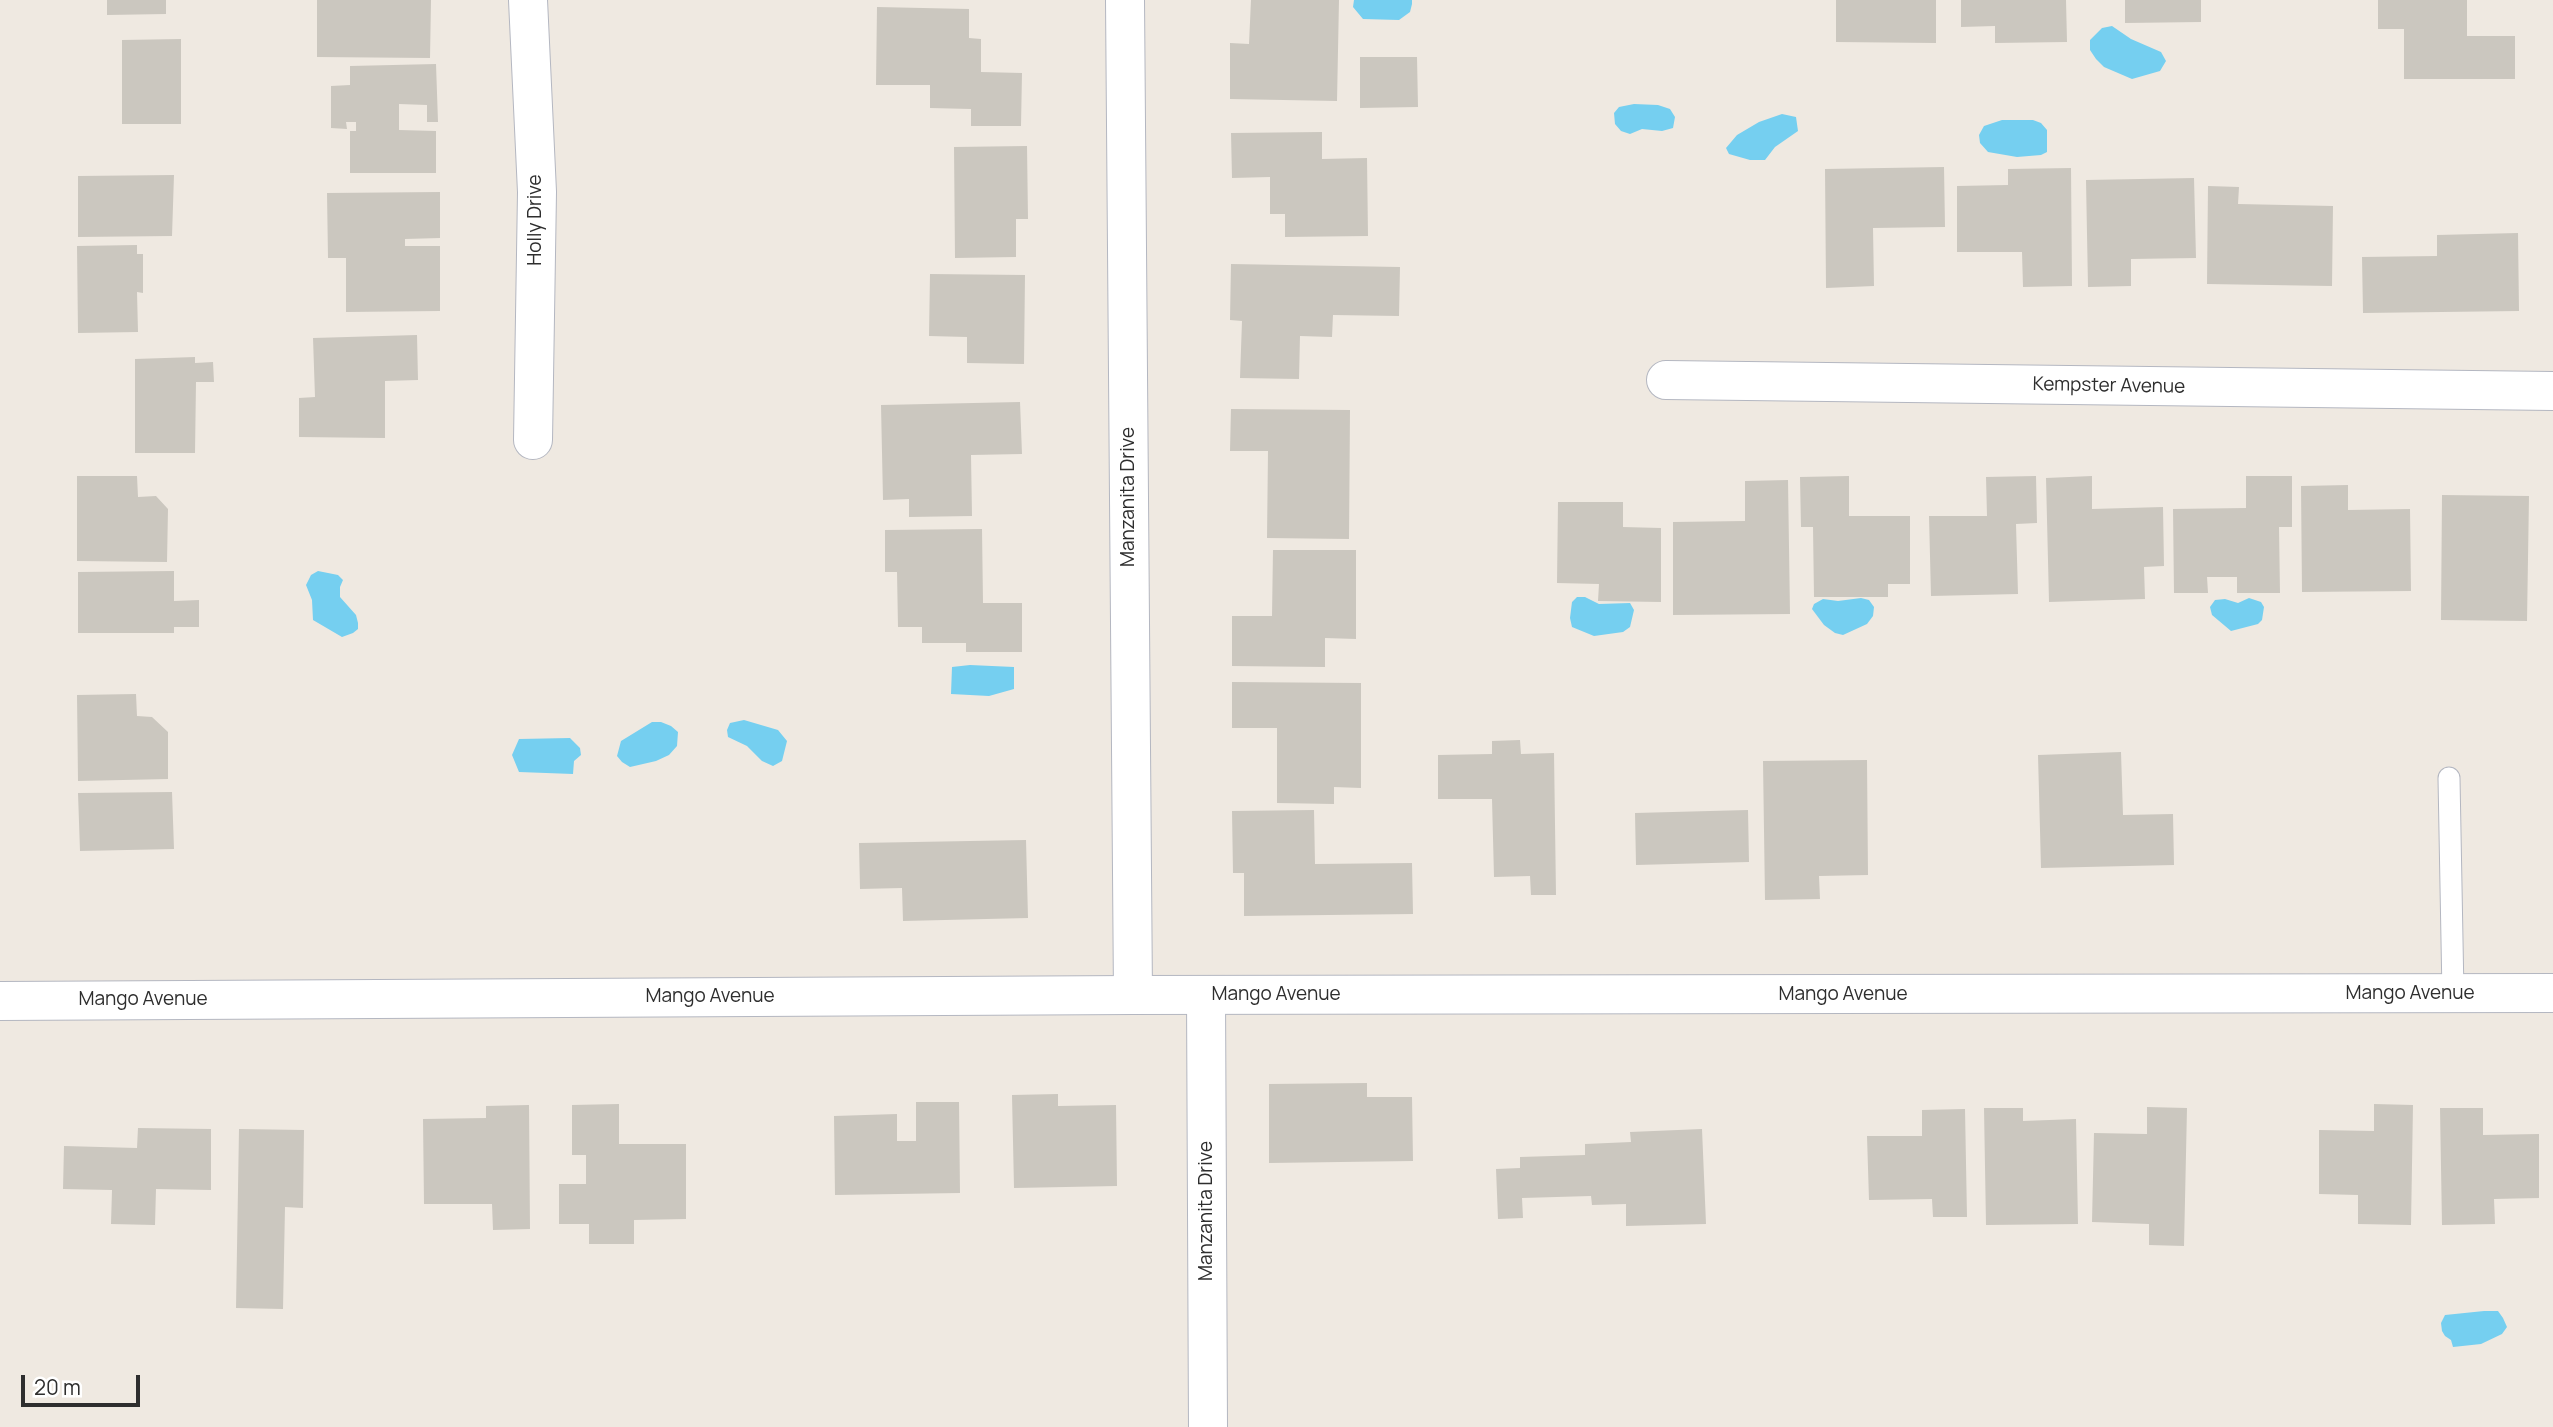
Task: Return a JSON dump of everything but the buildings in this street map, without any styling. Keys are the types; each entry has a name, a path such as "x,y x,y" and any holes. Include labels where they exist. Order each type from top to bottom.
{"street":[{"name":"Holly Drive","path":"528,0 537,192 533,440"},
{"name":"Manzanita Drive","path":"1125,0 1133,995"},
{"name":"Kempster Avenue","path":"1666,380 2553,391"},
{"name":"Mango Avenue","path":"0,1001 1133,995 2553,993"},
{"name":"Manzanita Drive","path":"1206,995 1208,1427"}],"lane":[{"path":"2449,778 2452,994"}],"water":[{"path":"1354,0 1412,0 1412,4 1410,12 1399,20 1363,19 1353,7"},
{"path":"2112,26 2131,39 2161,52 2166,61 2160,71 2132,79 2104,67 2090,50 2090,40 2102,28"},
{"path":"1634,104 1658,105 1670,109 1675,117 1673,128 1662,131 1642,129 1630,134 1621,131 1615,124 1614,113 1619,107"},
{"path":"1782,114 1796,117 1798,131 1775,147 1765,160 1750,160 1729,154 1726,148 1737,135 1759,122"},
{"path":"2002,120 2033,120 2041,123 2047,130 2047,152 2017,157 1988,152 1980,143 1979,135 1984,126"},
{"path":"318,571 338,575 343,580 340,597 356,615 358,623 358,629 353,633 342,637 313,620 312,600 306,585 311,575"},
{"path":"1577,597 1585,597 1599,604 1630,603 1634,610 1630,627 1623,632 1594,636 1572,627 1572,602"},
{"path":"1861,598 1869,600 1874,607 1873,616 1867,624 1843,635 1824,625 1812,609 1814,604 1823,599 1838,601"},
{"path":"2249,598 2261,602 2264,607 2262,620 2258,624 2231,631 2212,615 2210,607 2215,600 2225,599 2238,603"},
{"path":"952,667 1014,667 1014,689 989,696 951,694"},
{"path":"744,720 778,730 787,741 782,761 773,766 762,761 747,746 728,737 730,723"},
{"path":"652,722 661,722 678,732 677,746 669,755 656,761 630,767 617,756 621,741"},
{"path":"570,738 580,748 581,755 574,761 573,774 519,772 512,755 519,739"},
{"path":"2498,1311 2507,1327 2502,1334 2481,1344 2453,1347 2451,1340 2442,1331 2441,1323 2445,1315"}]}
